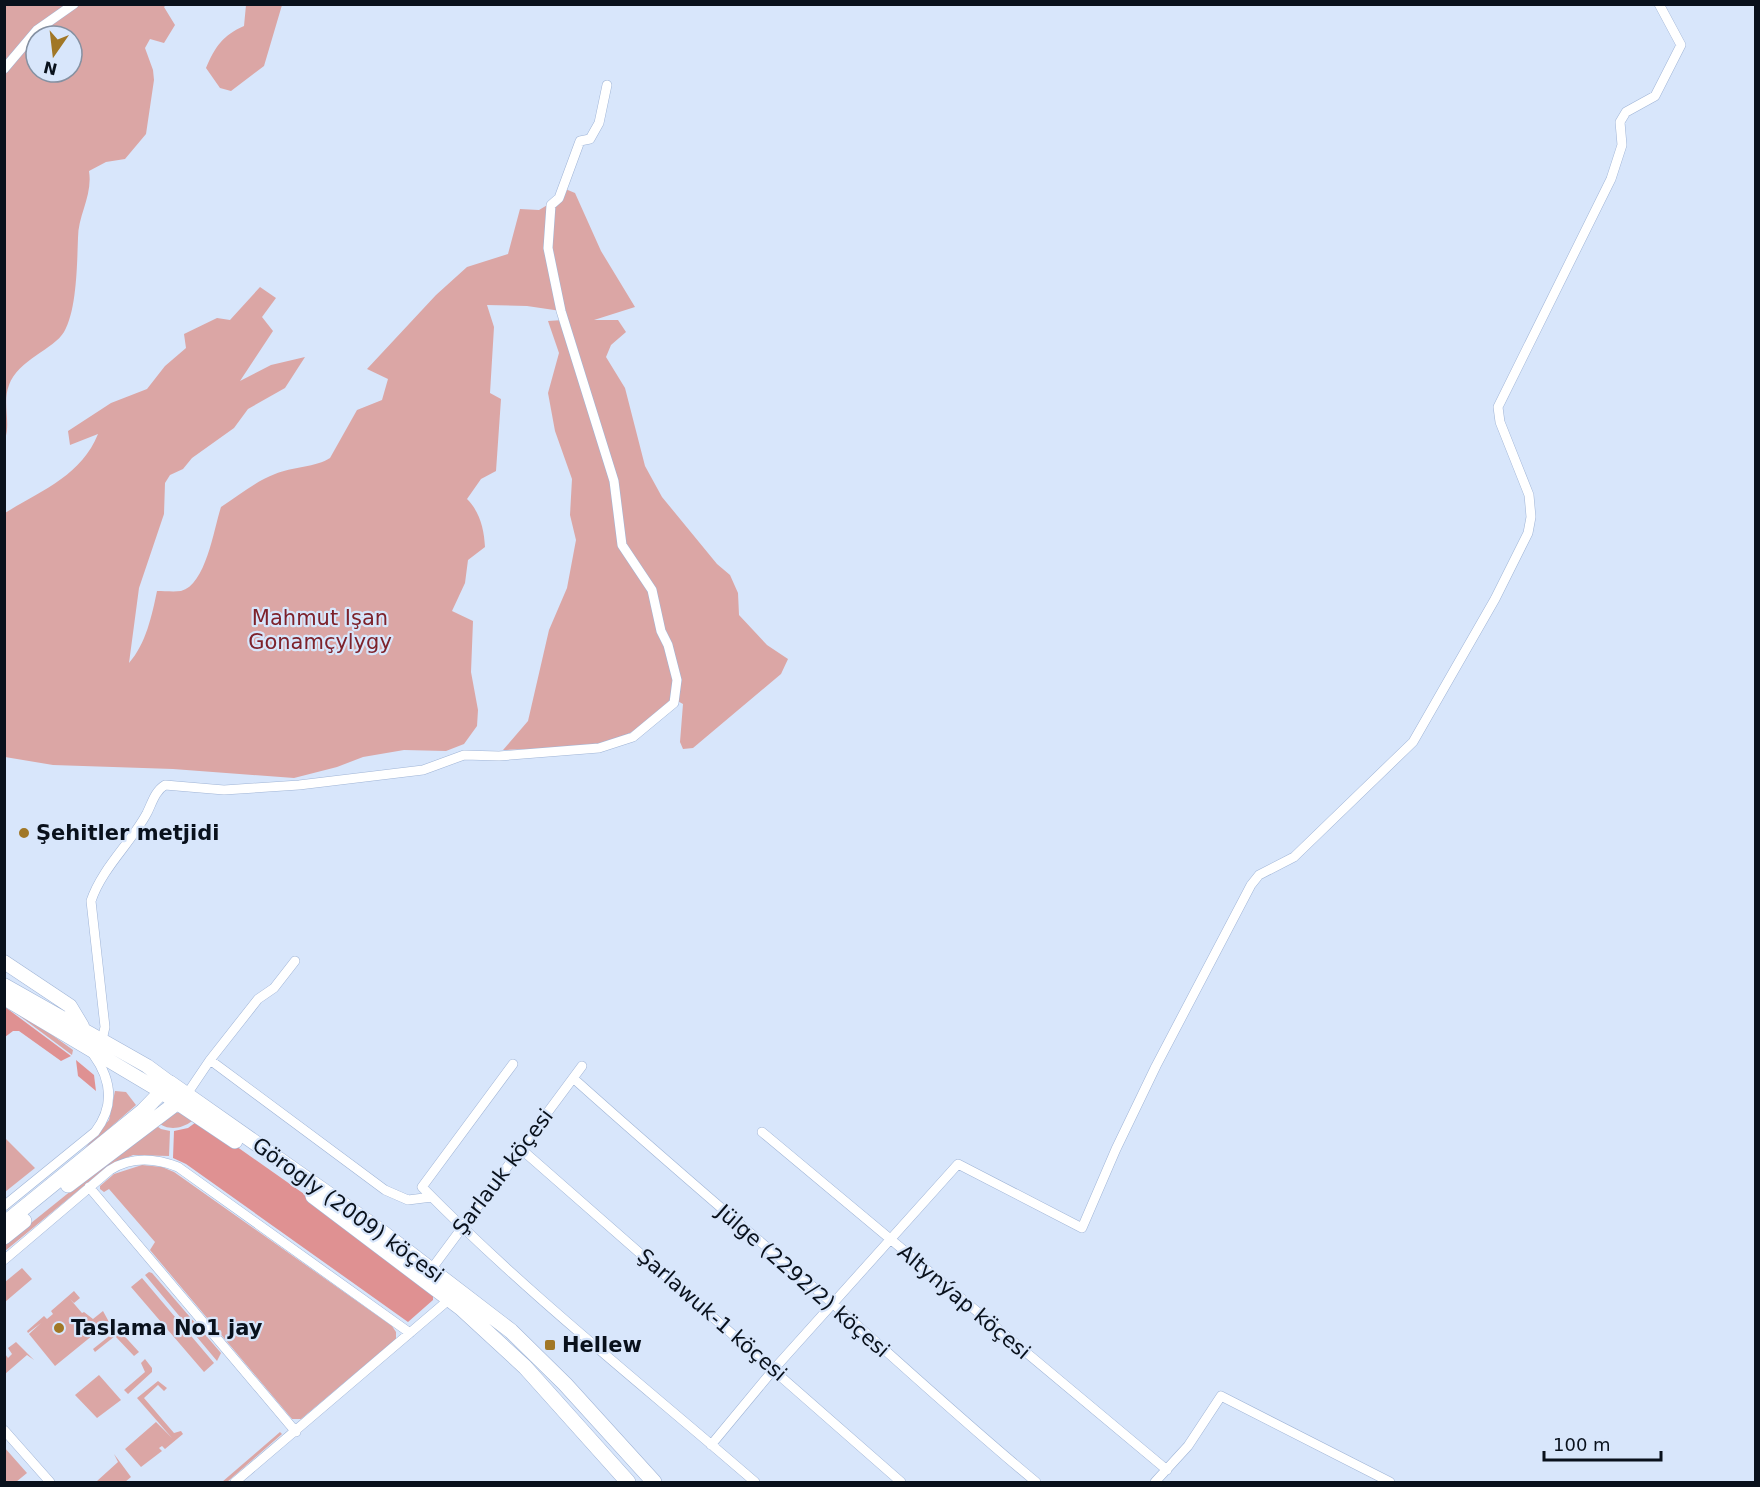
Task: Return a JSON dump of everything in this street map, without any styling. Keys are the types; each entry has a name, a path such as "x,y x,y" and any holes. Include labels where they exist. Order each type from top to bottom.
{"main road":[{"path":"4,962 69,1006 83,1028"},
{"name":"Görogly (2009) köçesi","path":"4,985 102,1040 454,1295 519,1338 565,1384 654,1482"},
{"name":"Görogly (2009) köçesi","path":"4,998 166,1088"},
{"path":"4,1224 166,1088"},
{"path":"4,1237 79,1176 182,1099"},
{"path":"73,1168 77,1147"},
{"path":"4,1207 21,1210"},
{"name":"Görogly (2009) köçesi","path":"454,1295 525,1367 628,1482"}],"street":[{"path":"4,69 37,30 74,4"},
{"path":"711,1445 832,1303 958,1164 1082,1228 1116,1149 1156,1066 1251,885 1259,874 1294,857 1319,835 1337,813 1413,742 1439,700 1528,533 1531,517 1529,495 1500,422 1498,407 1611,179 1622,145 1620,122 1626,112 1655,96 1681,45 1659,4"},
{"path":"102,1040 105,1027 91,901 99,883 133,838 157,792 165,785 224,790 298,785 423,770 464,755 499,756 599,748 633,737 674,703 677,680 668,645 652,590 622,545 614,480 561,311 548,248 551,205 559,198 580,141 590,139 599,123 607,85"},
{"path":"182,1099 258,999 274,988 295,962"},
{"path":"4,1207 77,1147 104,1120 109,1102 104,1070 87,1045"},
{"path":"210,1060 385,1190 408,1200 432,1197"},
{"path":"513,1064 422,1187 461,1227 755,1482"},
{"name":"Şarlauk köçesi","path":"428,1274 582,1066"},
{"name":"Jülge (2292/2) köçesi","path":"573,1078 705,1197 832,1303 934,1396 1036,1482"},
{"name":"Altynýap köçesi","path":"762,1132 1167,1470"},
{"name":"Şarlawuk-1 köçesi","path":"521,1149 901,1482"},
{"path":"4,1260 89,1187 126,1162 152,1160 178,1167 410,1333"},
{"path":"89,1187 296,1432"},
{"path":"235,1482 454,1295"},
{"path":"1155,1482 1188,1446 1221,1396 1390,1482"},
{"path":"4,1430 50,1482"}],"green space":[{"path":"5,5 166,5 164,7 175,25 164,43 150,39 145,48 154,80 146,134 125,159 106,162 89,171 89,188 79,230 72,312 59,338 20,369 9,385 6,406 7,433 5,439"},
{"path":"246,5 282,5 264,66 231,91 220,88 206,68 220,42 230,33 244,26"},
{"name":"Mahmut Işan Gonamçylygy","path":"563,188 575,193 601,251 635,307 594,320 618,320 626,332 611,345 606,357 625,388 645,466 662,497 717,564 730,575 738,593 739,615 767,645 788,659 781,674 693,748 683,749 680,742 683,704 672,698 639,727 623,737 602,744 574,748 503,750 528,721 549,630 567,588 576,540 570,515 572,479 555,431 548,393 559,353 548,321 563,320 561,311 527,306 487,305 494,327 490,393 501,399 496,471 481,479 467,499 475,509 480,521 485,547 468,560 465,583 452,611 473,621 471,672 478,710 477,726 464,744 446,751 404,750 363,757 337,767 294,778 173,769 53,765 5,757 5,513 59,481 71,471 91,449 98,434 70,445 68,431 111,403 147,389 165,366 186,348 184,334 217,318 230,320 260,287 276,298 262,317 273,331 240,381 271,365 305,357 285,388 248,409 234,428 192,458 183,469 170,475 165,483 164,514 139,588 129,663 144,638 157,591 181,591 190,587 197,578 208,555 221,507 268,477 330,458 357,410 382,400 388,379 367,369 436,295 467,267 508,254 520,209 539,210 559,198"},
{"path":"5,1001 73,1050 72,1055 5,1005"},
{"path":"115,1091 126,1092 136,1105 81,1153 109,1120"},
{"path":"184,1112 192,1121 184,1126 170,1128 158,1122 173,1113"},
{"path":"154,1124 170,1131 169,1156 133,1155 108,1166 5,1251 5,1244"},
{"path":"5,1138 35,1168 4,1192"},
{"path":"142,1165 162,1167 174,1172 392,1326 396,1332 396,1339 301,1419 292,1419 150,1250 155,1242 109,1189 104,1192 100,1189 100,1186 114,1174"},
{"path":"22,1268 32,1279 5,1302 5,1282"},
{"path":"149,1272 221,1353 217,1361 145,1275"},
{"path":"142,1278 214,1363 204,1372 131,1287"},
{"path":"74,1291 80,1298 74,1303 70,1299 82,1313 84,1312 93,1319 103,1311 109,1322 55,1366 29,1334 41,1323 28,1333 27,1331 44,1316 47,1319 53,1314 51,1311"},
{"path":"118,1329 139,1352 134,1356 115,1336 95,1352 93,1349"},
{"path":"16,1342 34,1360 27,1355 5,1374 5,1354 8,1358 12,1354 8,1348"},
{"path":"145,1359 152,1368 152,1372 128,1394 124,1390 145,1372 141,1363"},
{"path":"99,1375 121,1400 97,1418 75,1395"},
{"path":"158,1381 167,1388 164,1391 158,1385 144,1398 174,1433 181,1431 183,1434 165,1449 162,1446 159,1448 162,1451 141,1467 125,1449 156,1422 172,1438 137,1398"},
{"path":"280,1432 282,1434 227,1482 222,1482"},
{"path":"4,1447 27,1473 16,1482 5,1482"},
{"path":"114,1454 131,1477 125,1482 98,1482 118,1462"}],"shaded area":[{"path":"5,1007 71,1056 61,1061 19,1031 13,1031 5,1037"},
{"path":"76,1060 94,1075 96,1091 78,1076"},
{"path":"199,1120 351,1227 433,1294 433,1300 408,1322 186,1164 173,1158 174,1131 188,1128"}],"place":[{"name":"Şehitler metjidi","path":"24,833"},
{"name":"Taslama No1 jay","path":"59,1328"},
{"name":"Hellew","path":"550,1345"}]}
